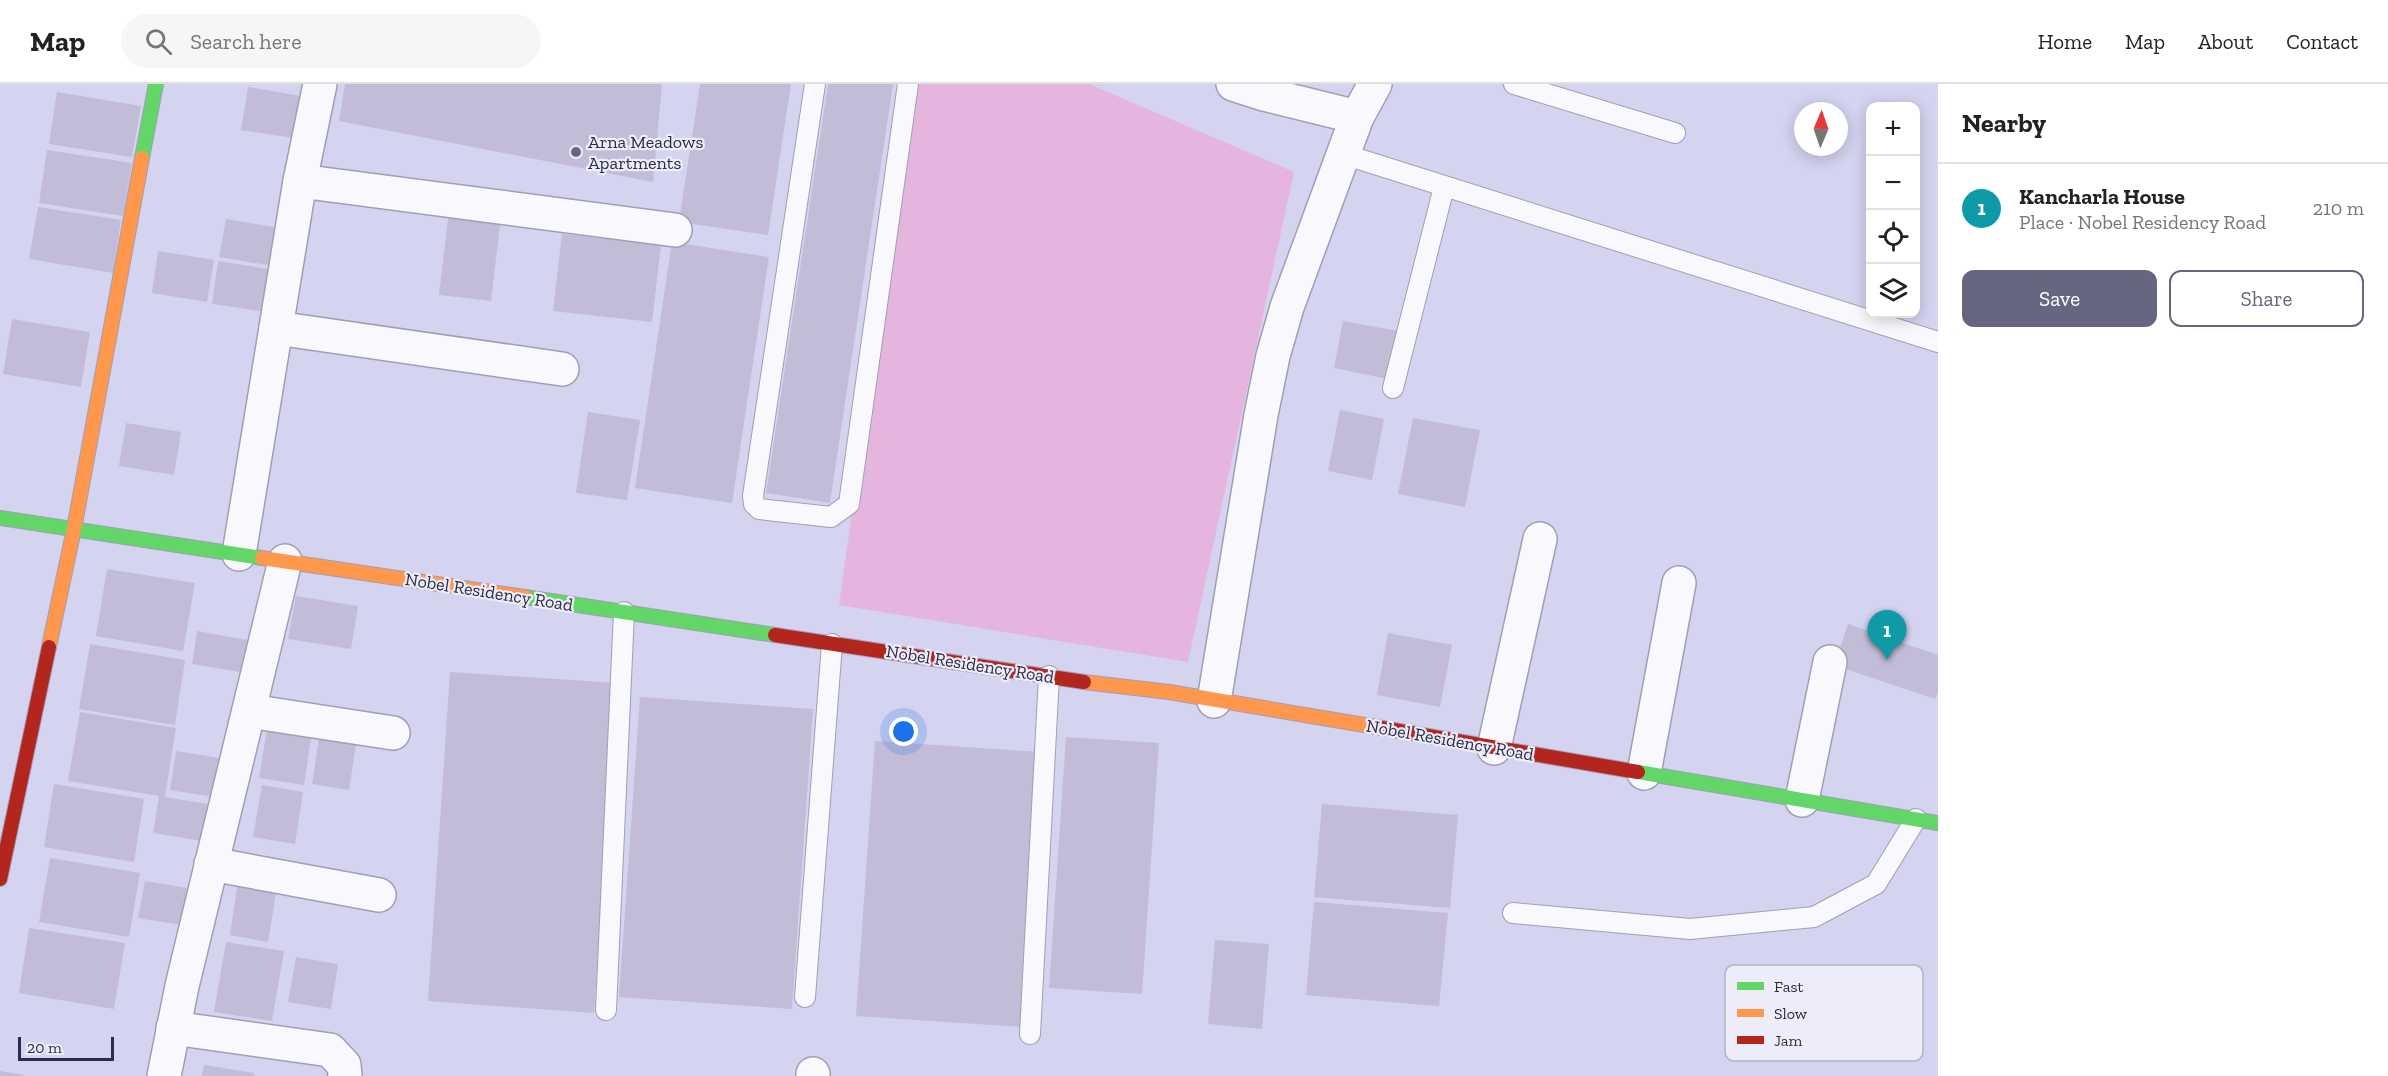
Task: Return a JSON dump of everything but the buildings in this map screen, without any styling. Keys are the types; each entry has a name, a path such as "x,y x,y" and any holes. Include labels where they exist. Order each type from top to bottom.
{"street":[{"path":"0,879 74,529 156,84"},
{"path":"239,554 300,181 320,84"},
{"path":"1214,700 1260,415 1274,356 1287,307 1343,154 1357,117 1376,84"},
{"path":"1246,86 1357,117"},
{"path":"300,181 675,230"},
{"path":"276,328 562,369"},
{"name":"Nobel Residency Road","path":"0,518 832,644 1169,692 1938,823"},
{"path":"1494,748 1540,539"},
{"path":"164,1076 211,864 285,561"},
{"path":"1644,773 1679,584"},
{"path":"1802,800 1830,662"},
{"path":"249,711 393,733"},
{"path":"211,864 380,895"},
{"path":"173,1028 330,1050 344,1065 345,1076"}],"lane":[{"path":"815,84 753,496 754,504 759,509 831,517 849,504 908,84"},
{"path":"1515,84 1675,133"},
{"path":"1343,154 1938,342"},
{"path":"1393,388 1444,187"},
{"path":"606,1010 624,612"},
{"path":"805,997 832,644"},
{"path":"1030,1034 1049,676"},
{"path":"1513,913 1690,929 1814,917 1876,884 1916,819"}],"shaded area":[{"path":"913,84 1089,84 1294,172 1188,662 839,605"}],"traffic: fast":[{"path":"142,158 156,84"},
{"path":"0,518 262,558"},
{"path":"525,597 775,635"},
{"path":"1638,772 1938,823"}],"traffic: slow":[{"path":"49,647 74,529 142,158"},
{"path":"262,558 525,597"},
{"path":"1084,682 1169,692 1382,728"}],"traffic: jam":[{"path":"775,635 1084,682"},
{"path":"0,879 49,647"},
{"path":"1382,728 1638,772"}],"place":[{"name":"Arna Meadows Apartments","path":"576,152"},
{"name":"Kancharla House","path":"1887,660"}]}
